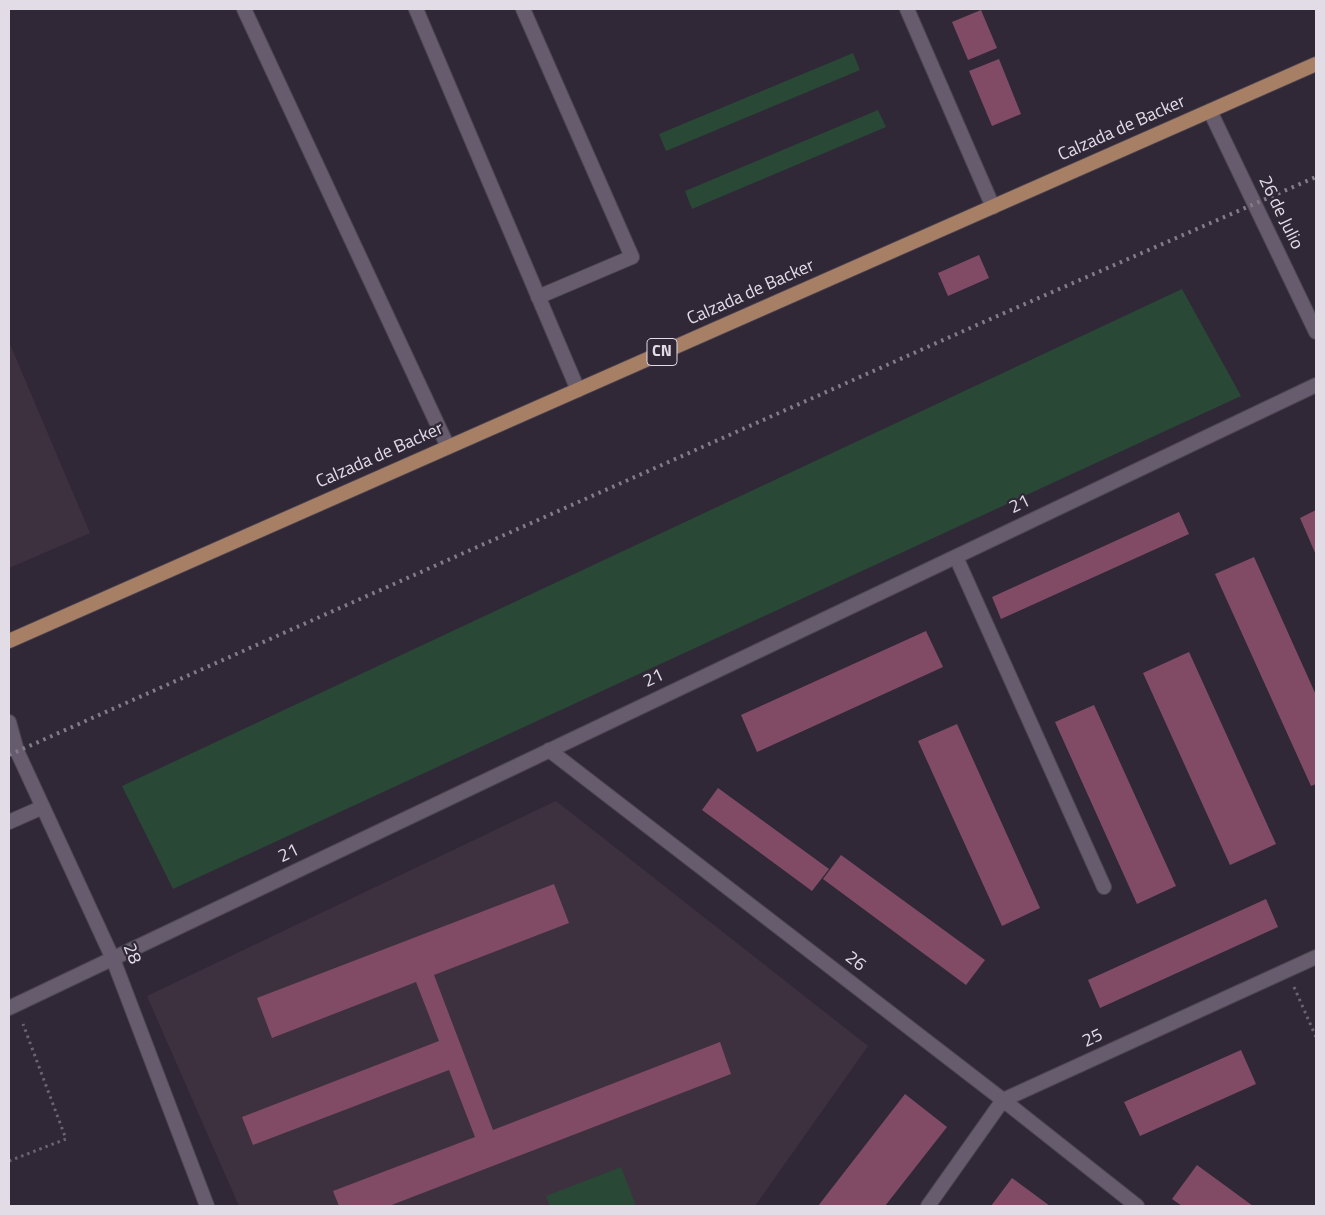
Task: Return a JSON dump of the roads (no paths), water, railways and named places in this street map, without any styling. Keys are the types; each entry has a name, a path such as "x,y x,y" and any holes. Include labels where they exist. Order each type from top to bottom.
{"main road":[{"name":"Calzada de Backer","path":"9,641 1316,64"}],"street":[{"path":"244,9 448,447"},
{"path":"416,9 578,390"},
{"path":"523,9 632,257 538,296"},
{"path":"907,9 993,207"},
{"name":"26 de Julio","path":"1210,111 1316,332"},
{"name":"21","path":"12,1006 1316,385"},
{"path":"956,557 1104,887"},
{"name":"28","path":"9,722 17,751 113,959 207,1206"},
{"name":"26","path":"550,750 1003,1100 1137,1206"},
{"path":"9,822 43,807"},
{"name":"25","path":"1003,1100 1316,957"},
{"path":"928,1206 1003,1100"}],"railway":[{"path":"9,755 995,317 1316,177"}]}
